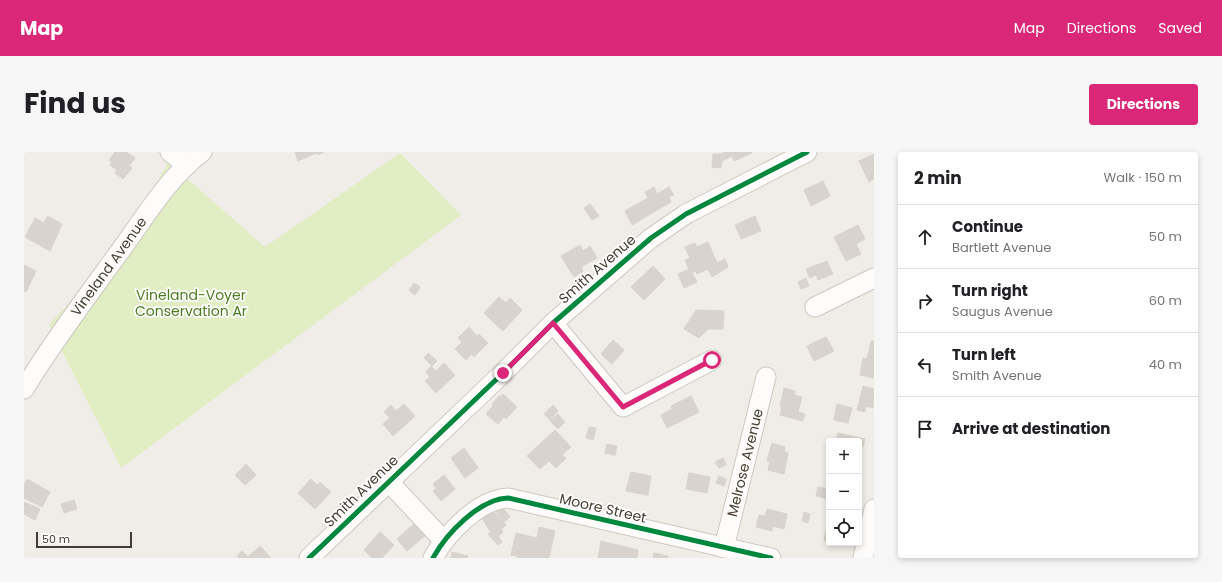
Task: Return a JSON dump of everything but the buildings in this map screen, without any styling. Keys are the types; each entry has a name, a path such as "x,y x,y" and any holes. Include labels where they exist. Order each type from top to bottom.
{"street":[{"path":"170,152 187,165"},
{"name":"Vineland Avenue","path":"24,389 97,283 159,198 187,165 202,152"},
{"name":"Smith Avenue","path":"309,558 388,481 503,373 553,323 660,231 686,214 807,152"},
{"path":"815,307 874,278"},
{"path":"553,323 623,407 712,360"},
{"name":"Melrose Avenue","path":"724,548 766,377"},
{"path":"388,481 444,541"},
{"name":"Moore Street","path":"433,558 444,541 484,505 499,499 508,498 770,558"},
{"path":"862,558 874,509"}],"green space":[{"name":"Vineland-Voyer Conservation Ar","path":"400,153 461,215 121,468 49,325 126,240 168,162 265,247"}],"cycle path":[{"path":"309,558 503,373 553,323 651,238 686,214 807,152"},
{"path":"433,558 446,539 464,519 486,504 508,498 771,558"}],"route":[{"path":"503,373 553,323 623,407 712,360"}]}
